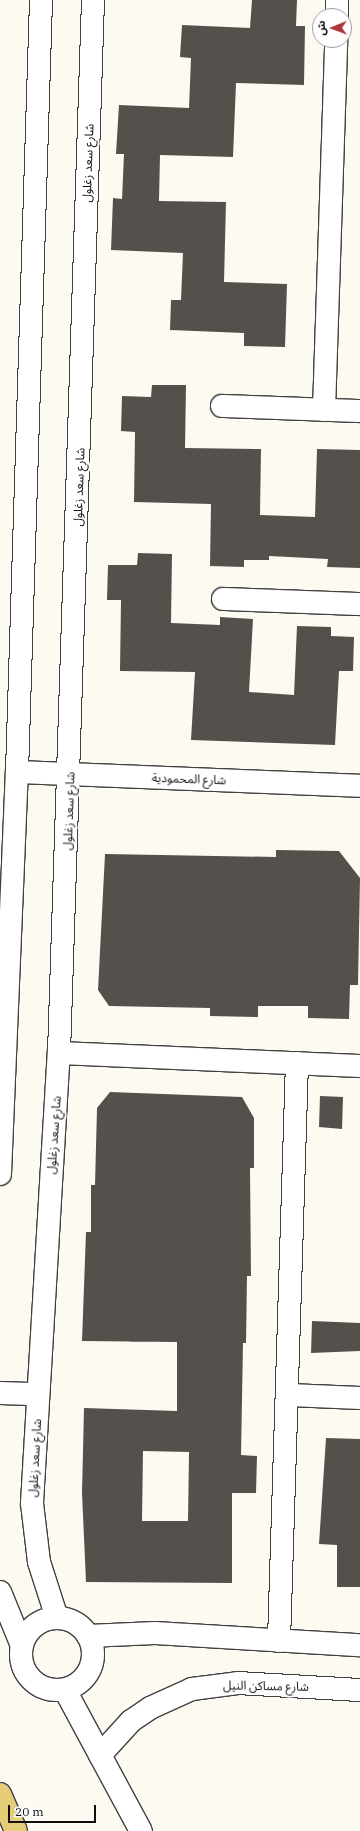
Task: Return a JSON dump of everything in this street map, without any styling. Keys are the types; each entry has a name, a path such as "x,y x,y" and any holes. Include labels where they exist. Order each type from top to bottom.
{"main road":[{"path":"0,1794 16,1831"}],"street":[{"path":"0,1174 17,772 41,0"},
{"name":"شارع سعد زغلول","path":"57,1618 41,1569 34,1532 32,1503 59,1053 71,774 93,0"},
{"path":"324,410 336,48"},
{"path":"222,406 360,411"},
{"path":"223,599 360,604"},
{"name":"شارع المحمودية","path":"17,772 360,786"},
{"path":"59,1053 360,1066"},
{"path":"279,1641 288,1395 297,1064"},
{"path":"0,1393 38,1394"},
{"path":"288,1395 360,1398"},
{"path":"0,1592 22,1646 24,1670 31,1680 41,1687 65,1690 79,1682 90,1668 92,1646 88,1636 80,1627 57,1618 34,1626 22,1646"},
{"path":"88,1636 155,1633 360,1645"},
{"name":"شارع مساكن النيل","path":"100,1755 131,1721 150,1708 192,1690 261,1683 360,1690"},
{"path":"65,1690 141,1831"}],"building":[{"path":"252,0 297,0 296,26 305,26 304,85 236,83 233,157 160,155 159,201 226,202 224,282 287,284 285,347 244,346 244,333 170,330 171,300 181,300 183,253 111,250 113,198 122,199 124,154 116,154 119,105 189,108 191,58 180,57 182,25 250,28"},
{"path":"152,385 186,385 185,448 261,449 260,515 315,517 317,449 360,450 360,568 327,567 328,559 269,556 269,560 244,560 244,567 210,566 211,504 134,502 135,432 121,431 122,396 151,397"},
{"path":"138,553 172,554 171,623 220,625 220,617 253,619 249,692 294,695 297,626 331,627 331,636 354,637 353,671 339,671 335,745 191,740 195,672 120,671 121,600 107,600 108,565 137,565"},
{"path":"276,850 339,851 360,878 358,985 350,985 349,1019 308,1018 308,1006 258,1006 258,1017 210,1016 210,1008 109,1006 98,990 105,854 276,857"},
{"path":"110,1092 242,1097 254,1118 254,1168 250,1168 251,1276 247,1276 246,1343 243,1343 241,1455 257,1456 256,1493 232,1493 232,1583 86,1582 82,1493 84,1408 177,1411 177,1342 82,1341 86,1232 91,1232 91,1185 95,1185 97,1108","holes":["143,1451 189,1452 188,1521 142,1521"]},
{"path":"320,1096 343,1097 342,1129 319,1127"},
{"path":"312,1321 360,1323 360,1351 311,1353"},
{"path":"326,1438 360,1439 360,1587 337,1587 337,1545 319,1544"}]}
